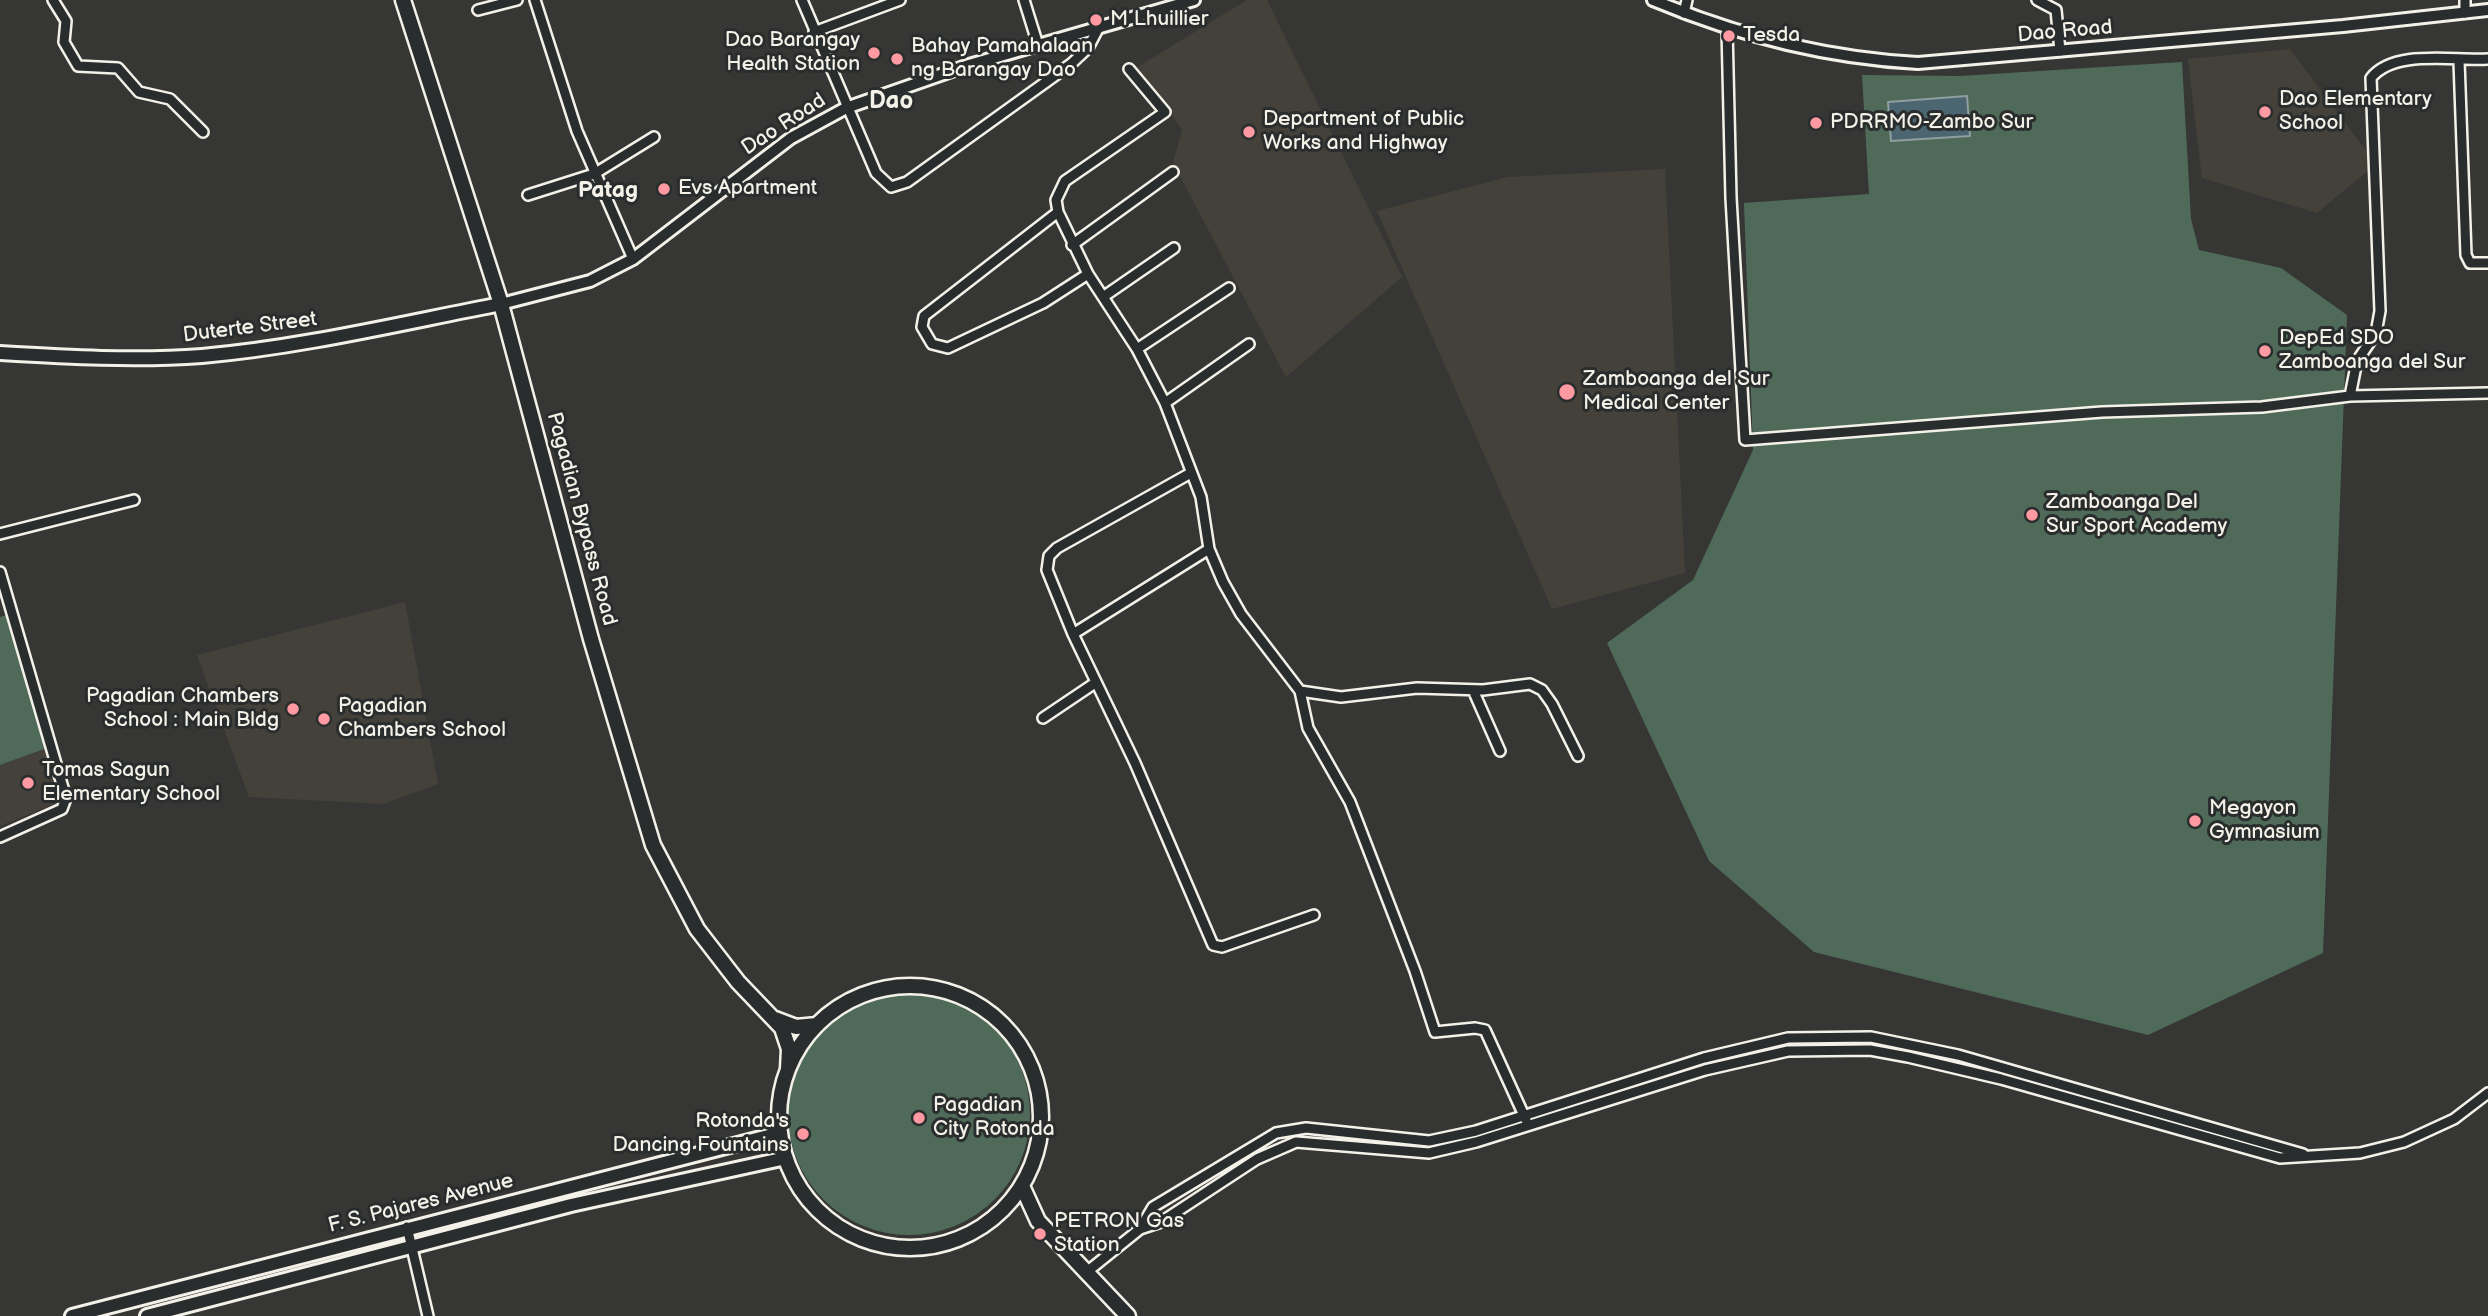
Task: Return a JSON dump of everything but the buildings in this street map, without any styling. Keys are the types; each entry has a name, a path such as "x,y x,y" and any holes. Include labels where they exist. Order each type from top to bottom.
{"highway":[{"name":"Pagadian Bypass Road","path":"403,0 501,304 592,639 653,845 697,929 738,982 775,1019 786,1038 788,1069"},
{"path":"893,987 945,990 991,1014 1024,1053 1039,1094 1040,1137 1022,1186 998,1215 979,1229 947,1243 912,1249 865,1241 825,1217 795,1180 780,1133 780,1101 788,1069 817,1025 844,1003 893,987"},
{"path":"775,1019 796,1027 817,1025"},
{"path":"1022,1186 1038,1221 1128,1316"},
{"path":"998,1215 1014,1213 1038,1221"}],"main road":[{"name":"Duterte Street","path":"0,353 130,359 201,356 344,335 501,304"},
{"name":"F. S. Pajares Avenue","path":"72,1316 407,1227 780,1133"},
{"name":"F. S. Pajares Avenue","path":"146,1316 571,1205 786,1158"},
{"path":"295,1257 300,1276"}],"street":[{"path":"53,0 66,21 64,42 78,66 118,68 139,92 170,99 202,132"},
{"path":"478,10 517,0"},
{"path":"535,0 594,174 633,259"},
{"path":"802,0 876,173 891,187 899,186 1071,64 1088,48 1099,27"},
{"path":"814,32 900,0"},
{"path":"1024,0 1038,45"},
{"name":"Dao Road","path":"501,304 590,281 633,259 679,227 791,138 846,108 969,65 1194,0"},
{"name":"Dao Road","path":"1653,0 1727,29 1798,48 1871,60 1918,63 2488,10"},
{"path":"1684,13 1687,0"},
{"path":"2037,0 2056,10 2060,51"},
{"path":"2465,0 2465,13"},
{"path":"1727,29 1731,198 1745,440 2102,412 2262,407 2350,396 2488,393"},
{"path":"2350,396 2357,361 2376,332 2379,310 2371,78 2379,68 2390,62 2488,59"},
{"path":"2459,61 2466,255 2470,263 2488,263"},
{"path":"1129,69 1165,111 1065,181 1058,189 1058,212 1088,274 1138,349 1165,403 1189,474 1203,503 1209,549 1241,614 1300,691 1308,728 1350,802 1415,971 1434,1032 1475,1028 1485,1030 1528,1126"},
{"path":"528,195 594,174 654,137"},
{"path":"1072,245 1173,172"},
{"path":"1058,212 924,316 922,327 932,344 948,348 1043,303 1088,274"},
{"path":"1102,297 1174,248"},
{"path":"1138,349 1228,288"},
{"path":"1165,403 1250,344"},
{"path":"1189,474 1057,548 1049,556 1047,570 1095,683 1135,763 1213,945 1222,947 1314,915"},
{"path":"0,534 134,500"},
{"path":"1073,634 1209,549"},
{"path":"0,572 66,798 62,810 0,837"},
{"path":"1043,718 1095,683"},
{"path":"1300,691 1341,697 1417,688 1473,690 1530,684 1537,687 1552,704 1578,756"},
{"path":"1473,690 1500,751"},
{"path":"1088,1271 1140,1229 1153,1208 1276,1133 1306,1128 1429,1141 1476,1131 1704,1058 1788,1038 1871,1037 1958,1055 2305,1155"},
{"path":"1140,1229 1161,1222 1257,1159 1296,1142 1429,1153 1528,1126 1705,1070 1776,1054 1870,1050 2001,1079 2280,1158 2360,1153 2404,1142 2454,1119 2488,1093"},
{"path":"407,1227 428,1316"}],"shaded area":[{"path":"1247,0 1267,0 1402,277 1286,377 1173,163 1182,129 1136,68"},
{"name":"Dao Elementary School","path":"2290,49 2376,164 2317,213 2202,178 2188,59"},
{"name":"Zamboanga del Sur Medical Center","path":"1665,169 1685,573 1552,609 1377,211 1508,177"},
{"name":"Pagadian Chambers School","path":"405,602 438,784 383,804 249,797 197,655"},
{"name":"Tomas Sagun Elementary School","path":"47,748 61,801 0,826 0,765"}],"green space":[{"name":"Zamboanga Del Sur Sport Academy","path":"2182,62 2191,219 2199,250 2281,268 2347,315 2323,953 2148,1035 1814,952 1709,861 1607,643 1693,580 1753,450 1744,203 1869,194 1862,75 1960,76"},
{"path":"9,614 47,748 0,765 0,617"},
{"path":"909,993 933,995 966,1007 1002,1037 1016,1057 1025,1079 1030,1114 1028,1138 1016,1171 986,1207 966,1221 944,1230 909,1235 885,1233 852,1221 816,1191 802,1171 793,1149 788,1114 790,1090 802,1057 832,1021 852,1007 874,998"}],"water":[{"path":"1967,96 1970,136 1891,141 1888,102"}],"place":[{"name":"M Lhuillier","path":"1096,20"},
{"name":"Tesda","path":"1729,36"},
{"name":"Dao Barangay Health Station","path":"874,53"},
{"name":"Bahay Pamahalaan ng Barangay Dao","path":"897,59"},
{"name":"Dao Elementary School","path":"2265,112"},
{"name":"PDRRMO-Zambo Sur","path":"1816,123"},
{"name":"Department of Public Works and Highway","path":"1249,132"},
{"name":"Evs Apartment","path":"664,189"},
{"name":"DepEd SDO Zamboanga del Sur","path":"2265,351"},
{"name":"Zamboanga del Sur Medical Center","path":"1567,392"},
{"name":"Zamboanga Del Sur Sport Academy","path":"2032,515"},
{"name":"Pagadian Chambers School : Main Bldg","path":"293,709"},
{"name":"Pagadian Chambers School","path":"324,719"},
{"name":"Tomas Sagun Elementary School","path":"28,783"},
{"name":"Megayon Gymnasium","path":"2195,821"},
{"name":"Pagadian City Rotonda","path":"919,1118"},
{"name":"Rotonda's Dancing Fountains","path":"803,1134"},
{"name":"PETRON Gas Station","path":"1040,1234"}],"district":[{"name":"Dao","path":"891,102"},
{"name":"Patag","path":"608,191"}]}
